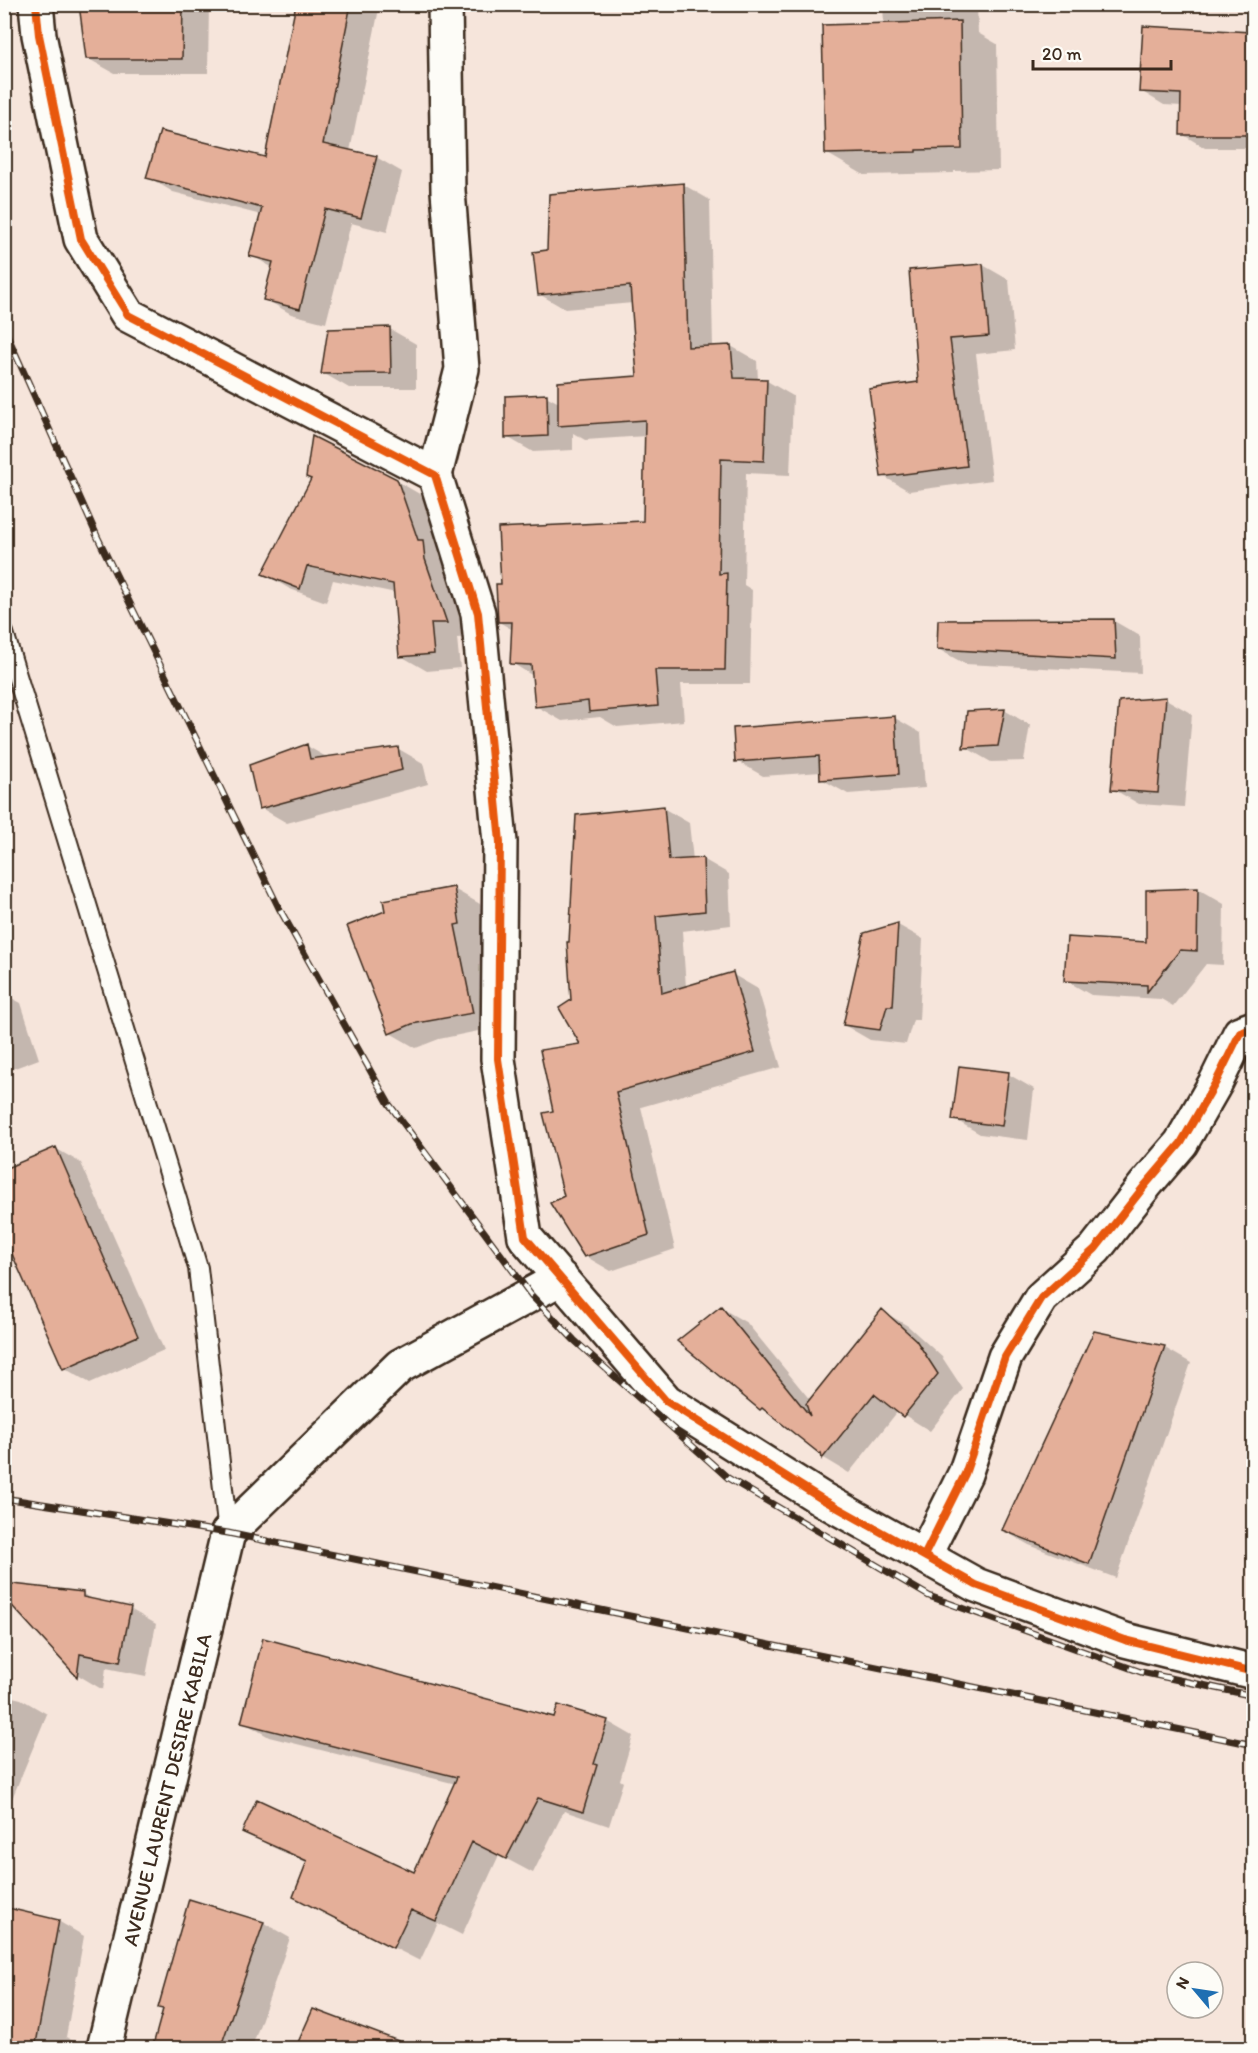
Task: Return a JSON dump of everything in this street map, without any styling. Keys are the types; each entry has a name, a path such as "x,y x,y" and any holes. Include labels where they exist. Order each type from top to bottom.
{"street":[{"path":"36,4 39,35 81,239 128,315 435,475"},
{"path":"445,4 448,191 462,369 435,475 478,613 500,842 498,1059 525,1237 666,1401 822,1499 976,1585 1125,1640 1254,1672"},
{"path":"924,1556 964,1474 1005,1357 1041,1298 1095,1250 1181,1143 1216,1082 1240,1033 1254,1028"},
{"path":"228,1533 400,1366 561,1278"},
{"name":"AVENUE LAURENT DESIRE KABILA","path":"104,2049 228,1533"}],"lane":[{"path":"4,633 198,1268 228,1533"}],"building":[{"path":"79,4 183,4 182,59 86,59"},
{"path":"296,4 351,4 323,144 377,156 361,218 325,209 300,309 263,300 273,262 249,256 262,208 146,178 160,131 265,157"},
{"path":"960,21 962,149 825,154 822,25"},
{"path":"1143,26 1251,32 1250,135 1180,135 1181,94 1139,92"},
{"path":"684,183 688,347 731,345 734,378 767,379 764,461 721,459 719,574 727,573 725,670 655,670 658,706 589,712 588,701 535,707 531,665 510,664 512,622 498,622 496,584 501,584 498,528 643,521 645,420 558,426 558,382 637,376 630,286 538,295 533,252 547,250 549,194"},
{"path":"983,264 989,336 950,339 967,466 881,477 869,389 918,382 909,270"},
{"path":"390,327 391,373 321,374 328,329"},
{"path":"547,394 548,436 505,438 505,396"},
{"path":"312,436 397,479 418,540 423,540 425,559 447,623 431,623 434,654 399,657 393,584 307,566 300,589 262,574 311,479 306,477"},
{"path":"1114,619 1116,659 937,649 938,620"},
{"path":"1166,697 1158,793 1111,790 1119,701"},
{"path":"1005,709 998,746 963,748 967,711"},
{"path":"895,716 899,774 820,780 819,756 735,762 733,728"},
{"path":"307,744 310,759 398,747 402,770 259,809 249,765"},
{"path":"664,806 669,860 703,858 705,911 656,916 662,993 733,972 755,1052 616,1092 649,1235 584,1257 550,1203 564,1196 543,1113 553,1111 540,1050 580,1044 559,1008 571,1000 567,942 569,942 576,815"},
{"path":"454,887 460,924 455,925 473,1013 412,1024 389,1034 347,926 385,911 383,900"},
{"path":"1198,888 1197,951 1180,950 1147,992 1147,985 1064,981 1067,937 1146,942 1146,890"},
{"path":"898,923 893,1006 887,1006 880,1030 843,1025 864,933"},
{"path":"959,1066 1009,1072 1002,1126 952,1120"},
{"path":"56,1147 138,1336 63,1369 4,1236 4,1169"},
{"path":"721,1306 810,1416 806,1404 882,1309 916,1340 938,1374 903,1417 874,1394 822,1459 821,1453 762,1408 760,1410 677,1341"},
{"path":"1094,1331 1165,1346 1089,1564 1002,1530"},
{"path":"4,1583 83,1592 83,1597 131,1607 120,1662 80,1654 77,1677 4,1597"},
{"path":"263,1638 554,1717 558,1705 608,1720 594,1764 597,1765 583,1812 538,1798 506,1859 472,1842 436,1921 411,1910 393,1948 293,1897 307,1861 242,1832 257,1799 414,1872 457,1777 241,1723"},
{"path":"189,1899 264,1922 220,2049 152,2049 163,2009 158,2008"},
{"path":"4,1907 59,1920 35,2049 4,2049"},
{"path":"313,2009 409,2045 408,2049 295,2049"}],"railway":[{"path":"4,328 97,536 279,908 389,1104 531,1295 574,1340 728,1478 929,1596 1141,1672 1254,1696"},
{"path":"4,1498 228,1533 1254,1745"}],"cycle path":[{"path":"36,4 39,35 81,239 128,315 435,475 478,613 500,842 498,1059 525,1237 666,1401 822,1499 976,1585 1125,1640 1254,1672"},
{"path":"924,1556 965,1474 1005,1357 1041,1298 1095,1249 1181,1143 1216,1082 1240,1033 1254,1028"}]}
